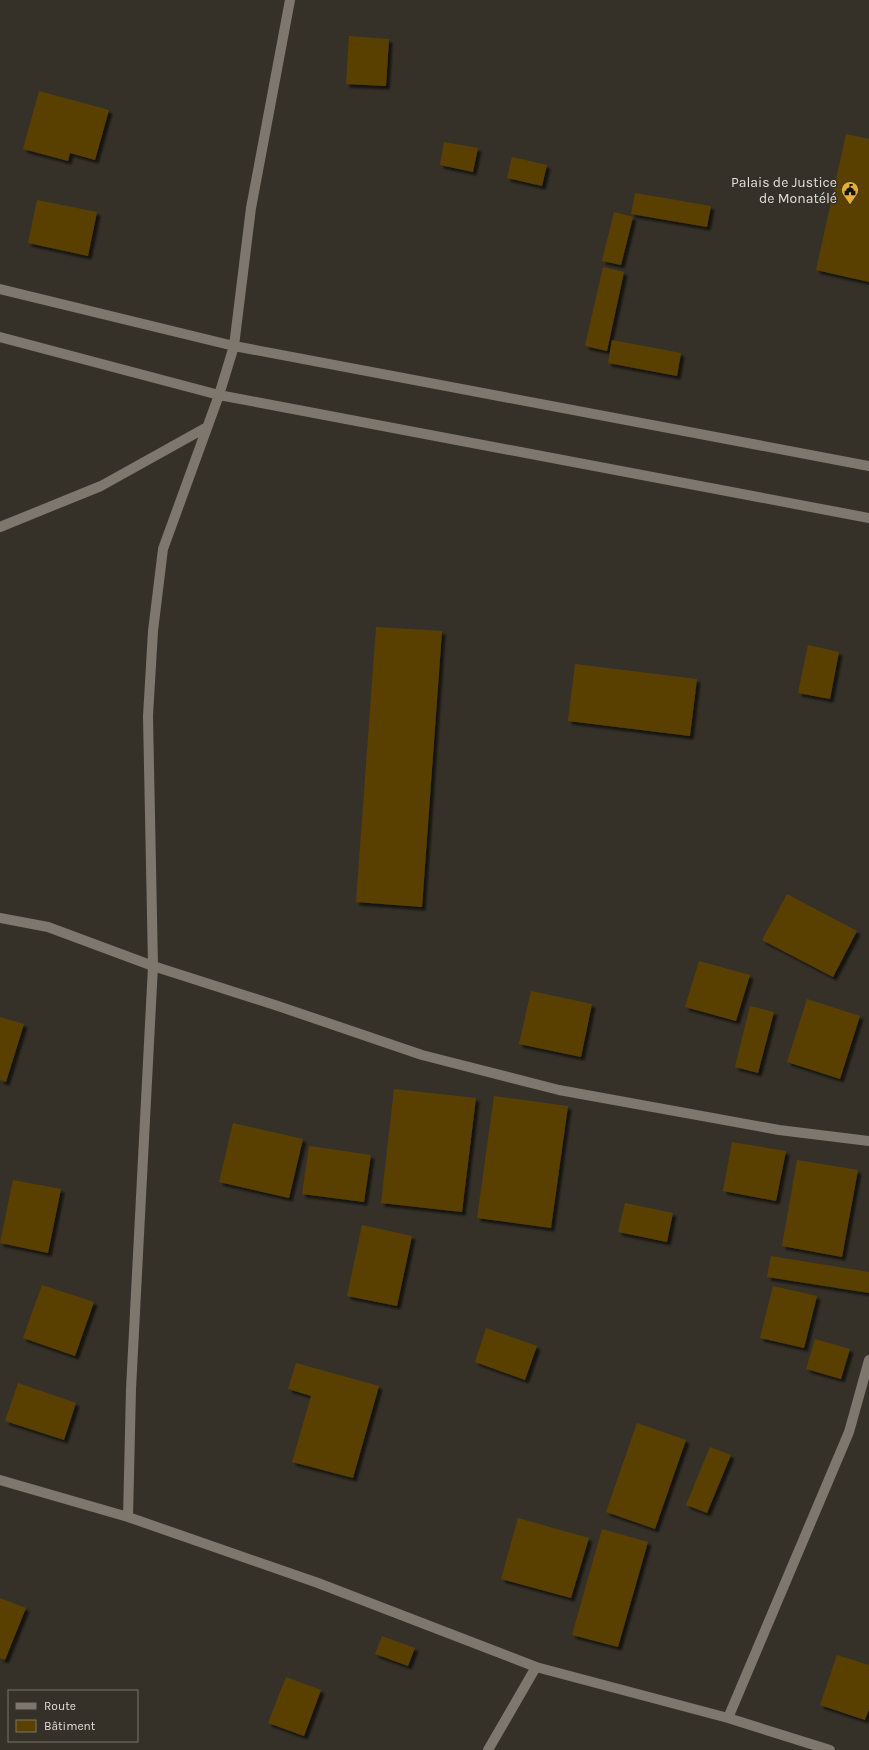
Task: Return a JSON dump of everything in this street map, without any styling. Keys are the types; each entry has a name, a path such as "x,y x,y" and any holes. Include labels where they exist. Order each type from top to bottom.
{"street":[{"path":"128,1517 131,1389 153,966 148,716 153,631 163,549 184,494 206,427 219,395 234,346 251,208 290,0"},
{"path":"0,289 234,346 869,466"},
{"path":"0,337 219,395 869,518"},
{"path":"0,527 101,486 206,427"},
{"path":"0,918 48,928 153,966 278,1006 422,1055 559,1090 779,1130 869,1141"},
{"path":"728,1718 849,1432 869,1360"},
{"path":"0,1480 128,1517 318,1584 536,1667 728,1718 830,1750"},
{"path":"488,1750 536,1667"}],"building":[{"path":"349,36 389,39 386,86 346,84"},
{"path":"39,91 109,110 95,160 70,153 68,161 23,149"},
{"name":"Palais de Justice de Monatélé","path":"846,134 869,139 869,282 816,270"},
{"path":"444,142 478,148 473,172 440,165"},
{"path":"512,157 547,165 542,186 507,178"},
{"path":"635,193 711,206 707,227 631,214"},
{"path":"37,200 97,212 88,256 28,243"},
{"path":"614,212 633,217 621,265 602,261"},
{"path":"603,267 624,272 607,351 585,346"},
{"path":"612,340 681,353 677,376 608,363"},
{"path":"376,627 442,631 422,907 356,902"},
{"path":"808,645 839,652 830,699 798,693"},
{"path":"575,664 697,679 690,736 568,721"},
{"path":"787,894 857,931 833,977 762,940"},
{"path":"699,961 750,975 736,1021 685,1007"},
{"path":"531,991 592,1004 581,1057 519,1044"},
{"path":"807,999 860,1016 840,1079 787,1062"},
{"path":"750,1006 774,1012 758,1073 735,1067"},
{"path":"0,1017 24,1024 6,1082 0,1080"},
{"path":"394,1089 476,1098 462,1212 381,1203"},
{"path":"494,1096 568,1106 551,1228 477,1218"},
{"path":"233,1123 303,1139 289,1198 219,1182"},
{"path":"732,1142 786,1151 776,1201 723,1191"},
{"path":"309,1146 371,1155 364,1202 302,1194"},
{"path":"797,1160 858,1170 842,1257 782,1246"},
{"path":"13,1180 61,1189 48,1253 0,1243"},
{"path":"625,1203 673,1213 667,1242 618,1232"},
{"path":"362,1225 412,1236 397,1306 347,1296"},
{"path":"771,1256 869,1272 869,1293 767,1277"},
{"path":"42,1285 94,1302 75,1356 23,1338"},
{"path":"773,1286 817,1296 804,1348 760,1338"},
{"path":"486,1328 537,1346 525,1380 475,1362"},
{"path":"815,1339 850,1349 841,1379 806,1369"},
{"path":"296,1363 379,1386 353,1478 292,1462 311,1396 288,1389"},
{"path":"18,1383 76,1403 64,1440 5,1421"},
{"path":"637,1423 686,1440 655,1529 606,1512"},
{"path":"710,1447 731,1455 707,1513 686,1505"},
{"path":"518,1518 589,1538 571,1598 501,1579"},
{"path":"602,1529 648,1542 618,1647 572,1635"},
{"path":"0,1598 26,1608 5,1660 0,1658"},
{"path":"382,1636 415,1648 408,1666 375,1654"},
{"path":"837,1655 869,1665 869,1709 865,1720 820,1705"},
{"path":"286,1677 321,1690 304,1736 268,1723"}],"place":[{"name":"Palais de Justice de Monatélé","path":"850,205"}]}
